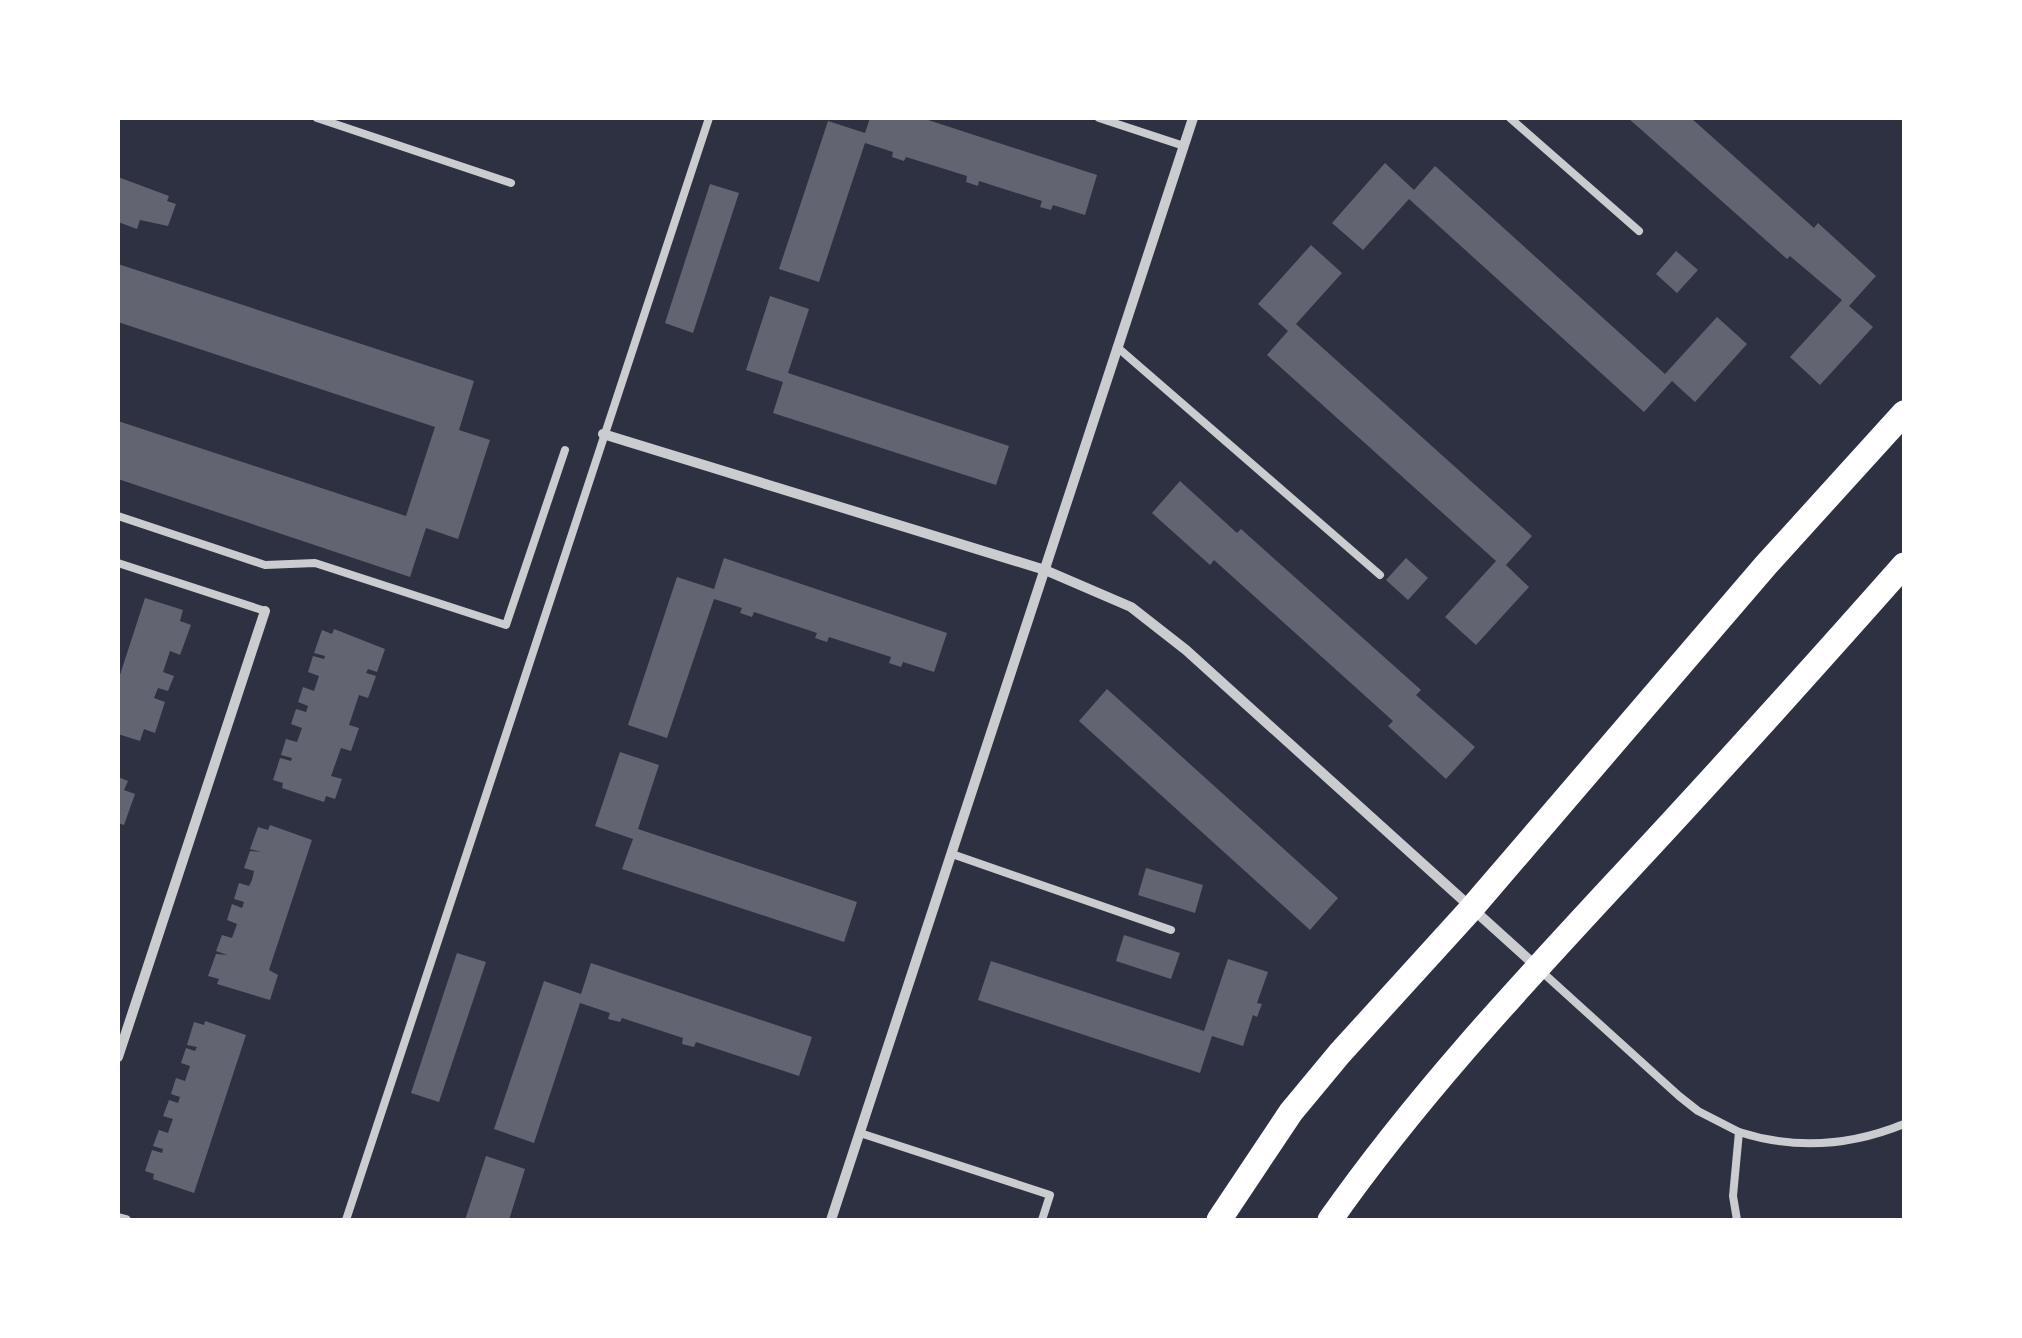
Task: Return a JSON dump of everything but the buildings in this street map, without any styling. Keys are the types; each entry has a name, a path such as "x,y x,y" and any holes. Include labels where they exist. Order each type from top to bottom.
{"main road":[{"path":"1219,1220 1291,1112 1340,1052 1471,909 1766,565 1904,413"},
{"path":"1330,1220 1432,1088 1537,968 1778,708 1904,565"}],"street":[{"path":"831,1220 1194,118"},
{"path":"603,434 1045,570 1131,608 1155,623 1537,968"},
{"path":"118,1057 265,611"},
{"path":"118,1218 126,1220"}],"lane":[{"path":"317,118 511,183"},
{"path":"346,1220 710,118"},
{"path":"1099,118 1184,146"},
{"path":"1510,118 1639,231"},
{"path":"1117,347 1380,575"},
{"path":"118,516 265,565 315,563 506,626 565,450"},
{"path":"118,563 265,611"},
{"path":"952,854 1172,930"},
{"path":"1537,968 1679,1096 1738,1132 1778,1142 1823,1144 1856,1140 1904,1124"},
{"path":"1738,1132 1733,1196 1738,1220"},
{"path":"860,1133 1050,1195 1042,1220"}]}
